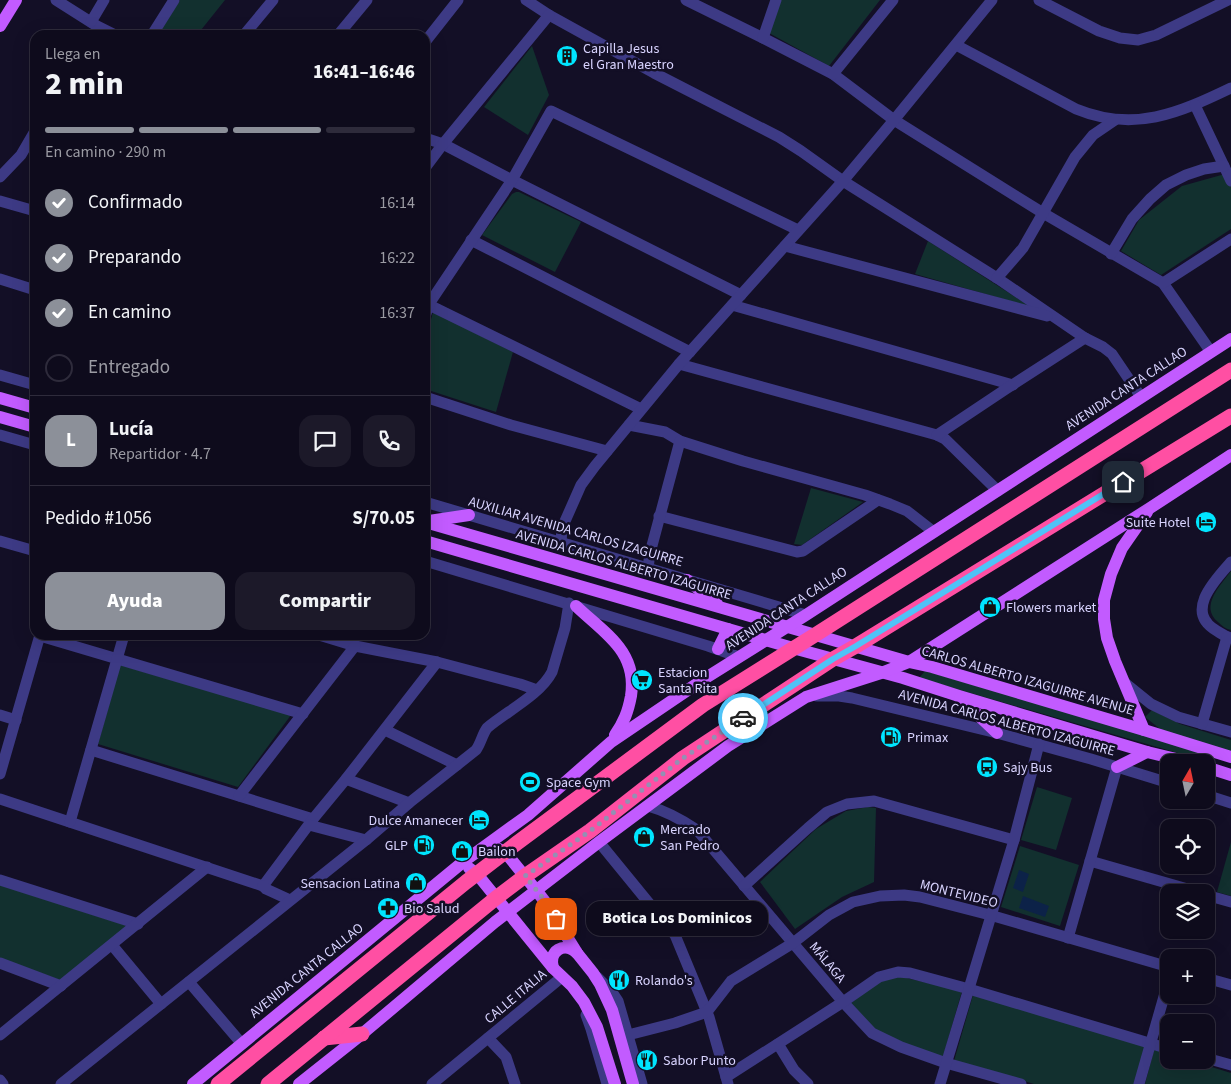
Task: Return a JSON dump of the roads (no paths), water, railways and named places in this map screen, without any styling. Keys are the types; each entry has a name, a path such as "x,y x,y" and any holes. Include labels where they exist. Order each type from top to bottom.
{"highway":[{"path":"218,1084 505,852 704,705 1231,370"},
{"path":"268,1084 496,898 590,831 683,758 833,659 1228,419"},
{"path":"324,1038 362,1034"},
{"path":"285,1084 300,1057"}],"main road":[{"path":"0,26 16,0"},
{"name":"AVENIDA CANTA CALLAO","path":"192,1084 463,862 528,815 611,742 739,657 1231,339"},
{"path":"0,398 30,407"},
{"path":"0,417 30,426"},
{"path":"17,422 30,428"},
{"path":"299,1084 362,1034 507,912 728,746 806,697 909,662 1231,454"},
{"path":"1144,730 1107,638 1104,600 1111,574 1122,548 1150,508"},
{"path":"430,520 469,515"},
{"name":"AVENIDA CARLOS ALBERTO IZAGUIRRE","path":"430,522 815,635"},
{"path":"430,543 903,678 1160,755"},
{"path":"430,550 454,550"},
{"path":"687,580 721,608"},
{"path":"572,605 599,625 612,638 625,656 631,669 632,688 624,724 611,742"},
{"path":"718,649 728,629"},
{"name":"CARLOS ALBERTO IZAGUIRRE AVENUE","path":"815,635 932,667 1231,757"},
{"path":"958,696 997,733"},
{"path":"1205,749 1207,754"},
{"path":"1117,767 1147,752"},
{"path":"1215,770 1231,775"},
{"path":"488,844 505,852 525,876 546,902 577,953 593,973 612,1010 633,1084"},
{"path":"463,862 477,874 557,972 577,992 595,1021 615,1084"},
{"path":"557,972 552,964 552,957 556,950 567,947 577,953"}],"street":[{"path":"56,0 93,27 104,0"},
{"path":"155,30 174,0"},
{"path":"248,30 272,0"},
{"path":"342,30 366,0"},
{"path":"430,36 458,0"},
{"path":"526,0 549,15 654,73 779,137 801,151 842,181 997,278 1056,319 1112,354 1141,397"},
{"path":"686,0 833,74 894,120 1043,213 1163,283 1211,352"},
{"path":"763,38 776,0"},
{"path":"833,74 893,0"},
{"path":"561,542 562,528 581,485 607,451 679,364 842,181 992,0"},
{"path":"1044,1 1099,31 1120,38 1138,40 1156,35 1228,0"},
{"path":"430,161 549,15"},
{"path":"956,45 1076,109 1115,120 1156,117 1195,105 1231,88"},
{"path":"1195,105 1231,181"},
{"path":"430,299 512,180 551,111 798,230"},
{"path":"997,278 1023,248 1075,157 1093,136 1115,120"},
{"path":"0,177 21,155 30,140"},
{"path":"430,140 443,144 741,295"},
{"path":"1111,254 1132,219 1166,185 1204,169 1224,166"},
{"path":"0,201 30,210"},
{"path":"1163,283 1231,239"},
{"path":"471,240 690,352"},
{"path":"785,246 1056,319"},
{"path":"0,279 30,288"},
{"path":"430,304 642,409"},
{"path":"732,305 1013,385"},
{"path":"938,434 1085,338"},
{"path":"679,364 938,434 998,491"},
{"path":"0,375 30,384"},
{"path":"430,398 511,425 607,451"},
{"path":"629,425 665,432 680,441 878,500 907,511 934,532"},
{"path":"0,435 30,444"},
{"path":"648,568 659,516 680,441"},
{"path":"659,516 796,552 803,551 878,500"},
{"name":"AUXILIAR AVENIDA CARLOS IZAGUIRRE","path":"430,503 806,615"},
{"path":"0,541 30,550"},
{"path":"430,562 718,649 739,657"},
{"path":"1202,724 1229,638 1210,628 1204,620 1201,611 1204,598 1216,578 1231,562"},
{"path":"61,1084 476,750 487,728 537,690 552,672 572,605"},
{"path":"0,774 39,640"},
{"path":"54,640 302,714"},
{"path":"70,822 123,640"},
{"path":"335,640 355,646 437,662 537,690"},
{"path":"239,796 355,646"},
{"path":"263,886 437,662"},
{"path":"1125,683 1151,704 1178,717 1231,732"},
{"name":"AVENIDA CARLOS ALBERTO IZAGUIRRE","path":"806,697 852,698 1040,744 1160,780"},
{"path":"0,714 16,720"},
{"path":"384,730 457,765"},
{"path":"940,1084 1014,840 1040,744"},
{"path":"91,750 239,796 366,840"},
{"path":"1068,938 1117,767"},
{"path":"346,779 409,803"},
{"path":"1215,798 1231,803"},
{"path":"0,799 263,886 290,900"},
{"path":"744,886 827,812 847,804 874,801 1014,840"},
{"name":"MÁLAGA","path":"648,806 664,811 697,830 843,1002 872,1033 901,1047 946,1063 1021,1084"},
{"path":"599,842 675,935 706,1012 727,1080 879,977 898,972 910,973 968,989 1160,1046"},
{"path":"1090,861 1170,884"},
{"path":"0,1035 207,867"},
{"path":"0,880 138,924"},
{"name":"MONTEVIDEO","path":"706,1012 731,981 794,944 829,915 853,902 880,896 904,895 920,897 990,915 1160,964"},
{"path":"1215,898 1231,902"},
{"path":"112,945 161,1004"},
{"path":"0,963 61,986"},
{"name":"CALLE ITALIA","path":"432,1084 488,1038 557,972"},
{"path":"593,973 607,986 618,1002 642,1084"},
{"path":"1215,981 1231,985"},
{"path":"189,982 242,1044"},
{"path":"577,992 591,1029 607,1084"},
{"path":"1139,1084 1162,1004"},
{"path":"628,1035 674,1023 706,1012"},
{"name":"CALLE ITALIA","path":"488,1038 506,1057 515,1084"},
{"path":"778,1044 794,1070 808,1084"},
{"path":"1215,1061 1231,1065"},
{"path":"0,1080 3,1084"}],"water":[{"path":"1019,870 1029,874 1023,892 1013,888"},
{"path":"1023,896 1049,906 1045,917 1019,908"}],"place":[{"name":"Capilla Jesus el Gran Maestro","path":"567,56"},
{"name":"Suite Hotel","path":"1206,522"},
{"name":"Flowers market","path":"990,607"},
{"name":"Estacion Santa Rita","path":"642,680"},
{"name":"Primax","path":"891,737"},
{"name":"Sajy Bus","path":"987,767"},
{"name":"Space Gym","path":"530,782"},
{"name":"Dulce Amanecer","path":"479,820"},
{"name":"Mercado San Pedro","path":"644,837"},
{"name":"GLP","path":"424,845"},
{"name":"Bailon","path":"462,851"},
{"name":"Sensacion Latina","path":"416,883"},
{"name":"Bio Salud","path":"388,908"},
{"name":"Botica Los Dominicos","path":"556,919"},
{"name":"Rolando's","path":"619,980"},
{"name":"Sabor Punto","path":"647,1060"}]}
